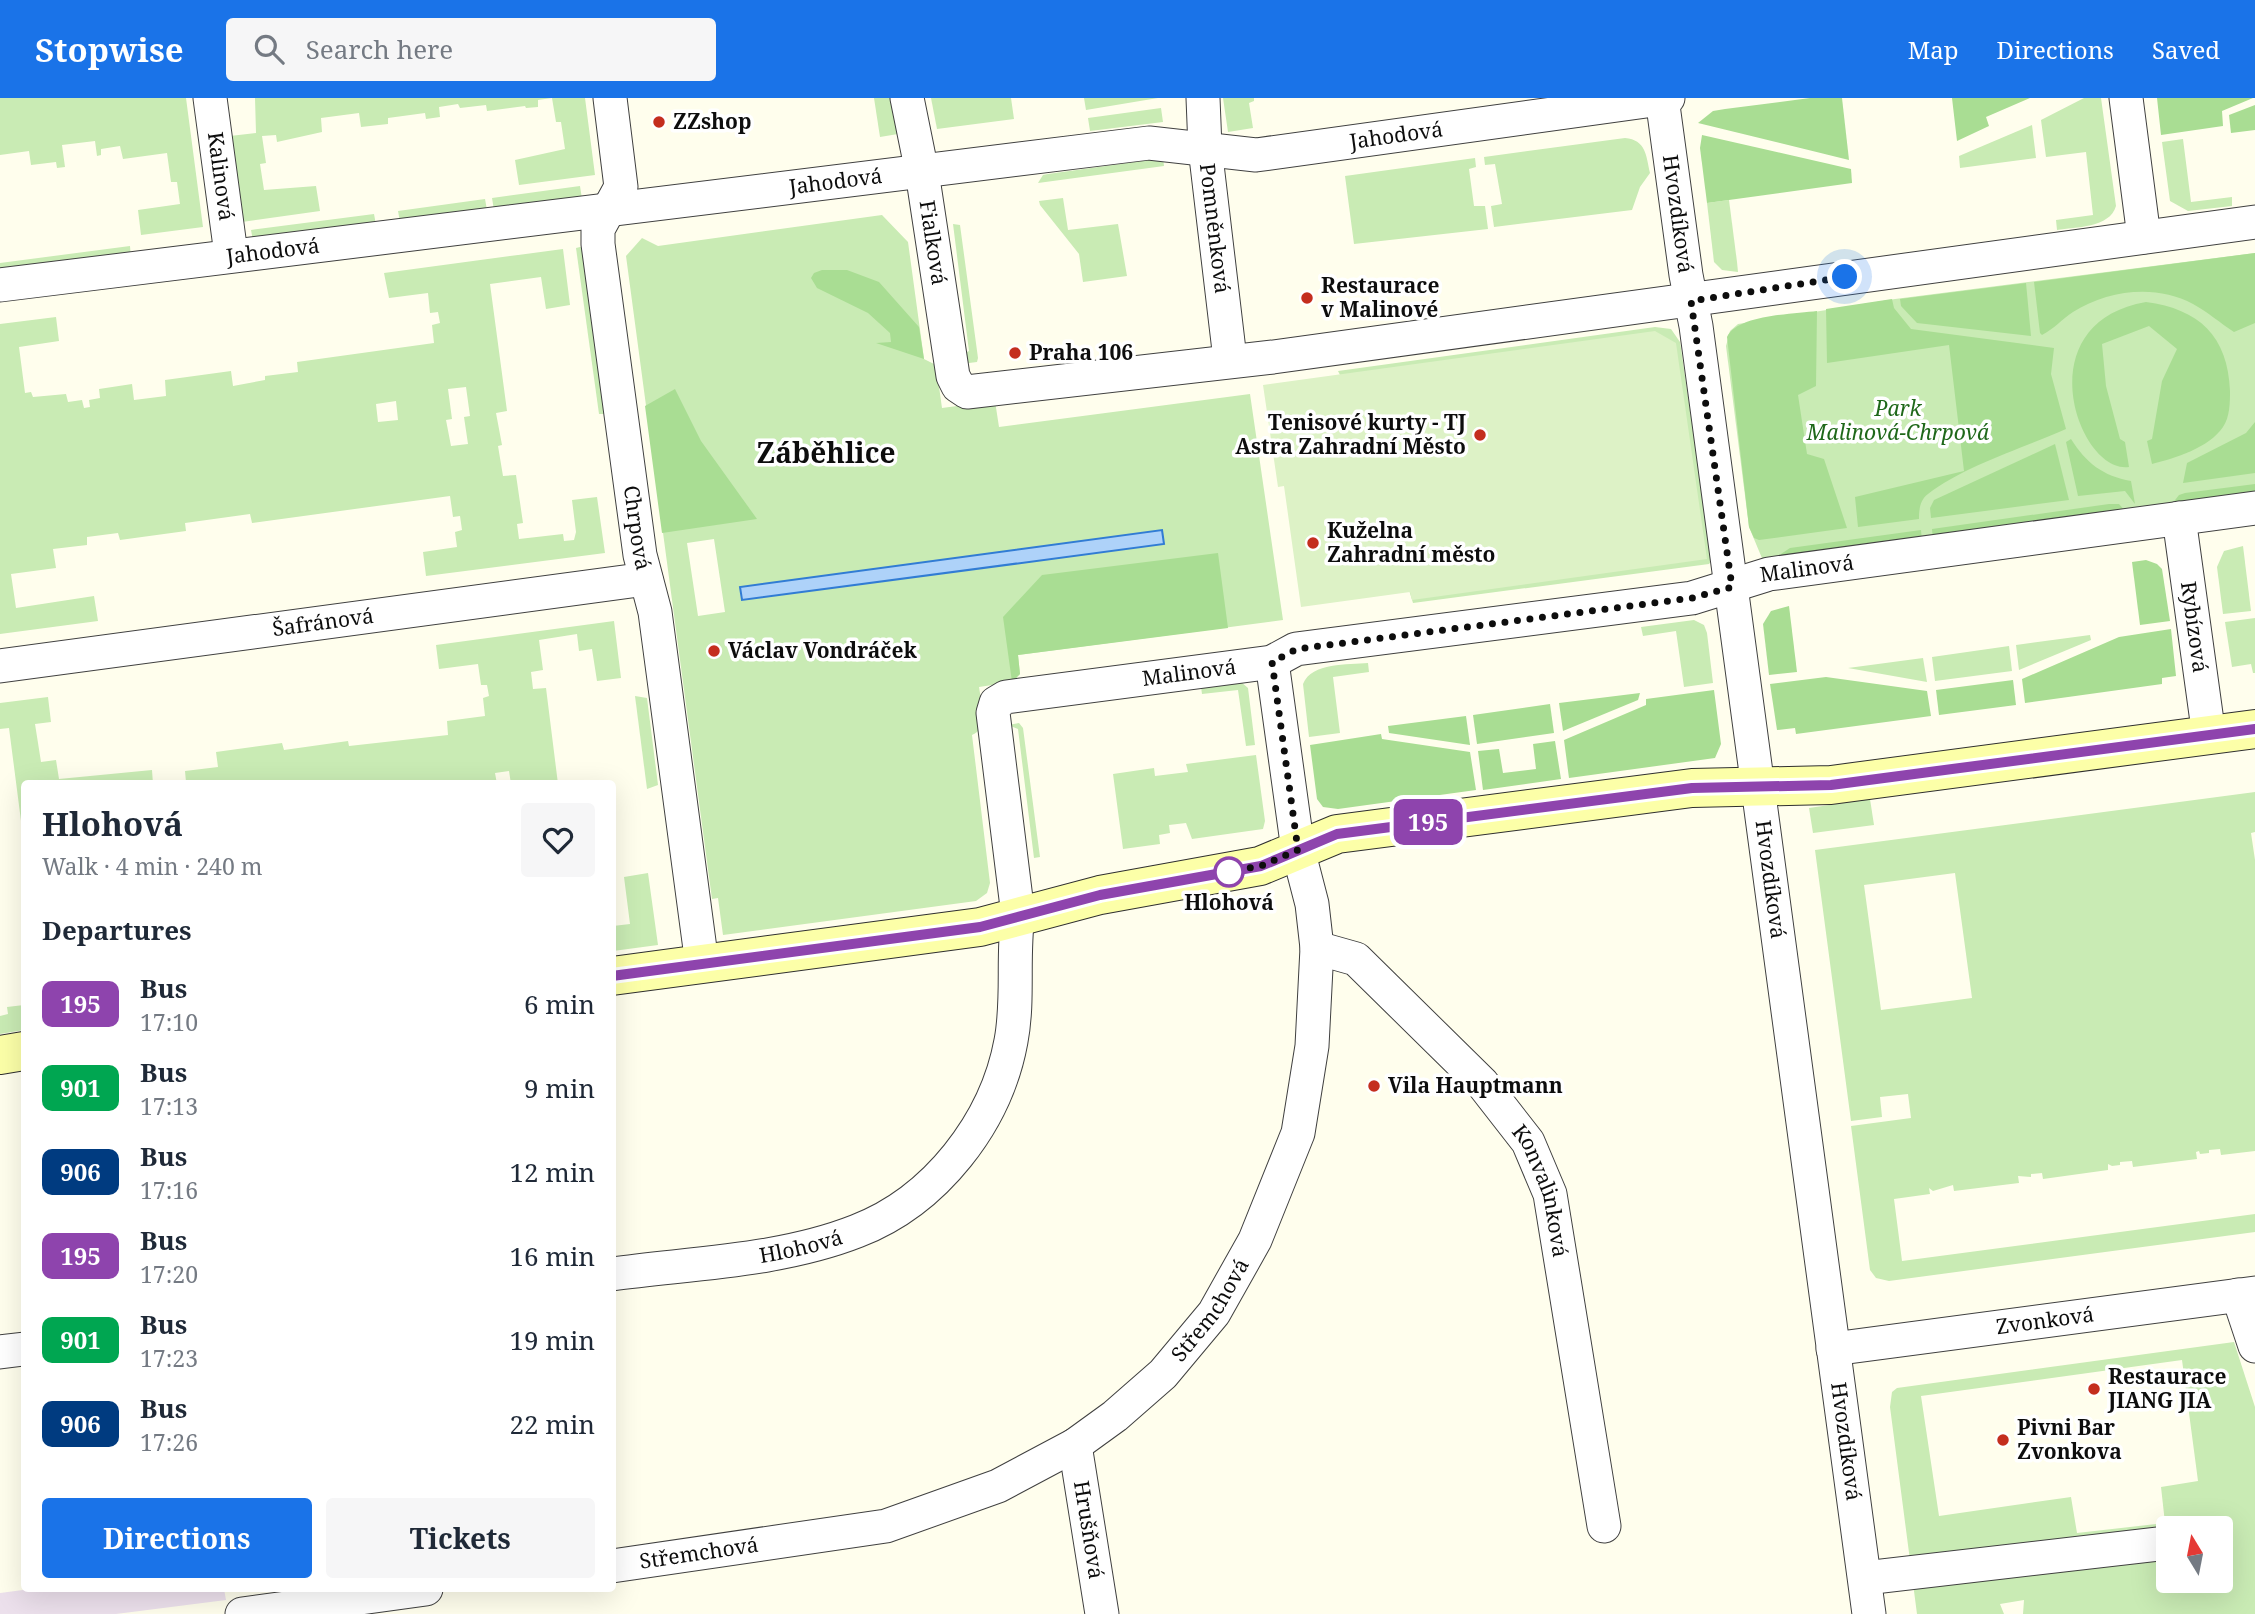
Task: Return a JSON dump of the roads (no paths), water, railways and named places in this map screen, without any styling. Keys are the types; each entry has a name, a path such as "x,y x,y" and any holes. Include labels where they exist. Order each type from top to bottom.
{"street":[{"name":"Kalinová","path":"211,98 231,254"},
{"name":"Chrpová","path":"610,98 621,187 598,229 598,244 646,579 655,612 702,964"},
{"name":"Fialková","path":"907,98 922,172 951,361 958,387 967,391 993,391 1230,359"},
{"name":"Pomněnková","path":"1203,98 1205,148 1230,359"},
{"name":"Hvozdíková","path":"1662,98 1732,587 1869,1614"},
{"name":"Jahodová","path":"0,285 231,254 610,209 652,207 1149,144 1256,155 1668,98"},
{"path":"2126,98 2144,237"},
{"path":"1230,359 1273,357 2255,222"},
{"name":"Malinová","path":"1018,915 993,713 996,703 1006,697 1272,662 1297,649 1692,598 1769,574 2255,508"},
{"name":"Rybízová","path":"2179,518 2209,736"},
{"name":"Šafránová","path":"0,666 646,579"},
{"name":"Střemchová","path":"616,1565 886,1526 998,1486 1076,1445 1115,1416 1163,1374 1214,1314 1255,1240 1298,1133 1312,1046 1317,948 1311,904 1298,850 1272,662"},
{"path":"616,975 980,927 1100,895 1261,866 1326,836 1350,832 1683,789 1831,785 2255,729"},
{"name":"Hlohová","path":"616,1273 789,1251 858,1231 908,1203 959,1156 997,1088 1011,1043 1015,1009 1014,943 1018,915"},
{"name":"Konvalinková","path":"1317,948 1356,959 1482,1083 1517,1126 1535,1154 1550,1194 1604,1526"},
{"path":"0,1055 21,1052"},
{"path":"2247,1294 2255,1346"},
{"name":"Zvonková","path":"1833,1349 2247,1294"},
{"path":"0,1352 21,1349"},
{"name":"Hrušňová","path":"1076,1445 1102,1614"},
{"path":"1865,1578 2156,1544"},
{"path":"242,1614 403,1592"}],"water":[{"path":"1162,530 1164,544 742,600 740,587"}],"place":[{"name":"ZZshop","path":"659,122"},
{"name":"Restaurace v Malinové","path":"1307,298"},
{"name":"Praha 106","path":"1015,353"},
{"name":"Tenisové kurty - TJ Astra Zahradní Město","path":"1480,435"},
{"name":"Kuželna Zahradní město","path":"1313,543"},
{"name":"Václav Vondráček","path":"714,651"},
{"name":"Hlohová","path":"1229,872"},
{"name":"Vila Hauptmann","path":"1374,1086"},
{"name":"Restaurace JIANG JIA","path":"2094,1389"},
{"name":"Pivni Bar Zvonkova","path":"2003,1440"}],"district":[{"name":"Záběhlice","path":"826,453"}],"park label":[{"name":"Park Malinová-Chrpová","path":"1898,421"}]}
